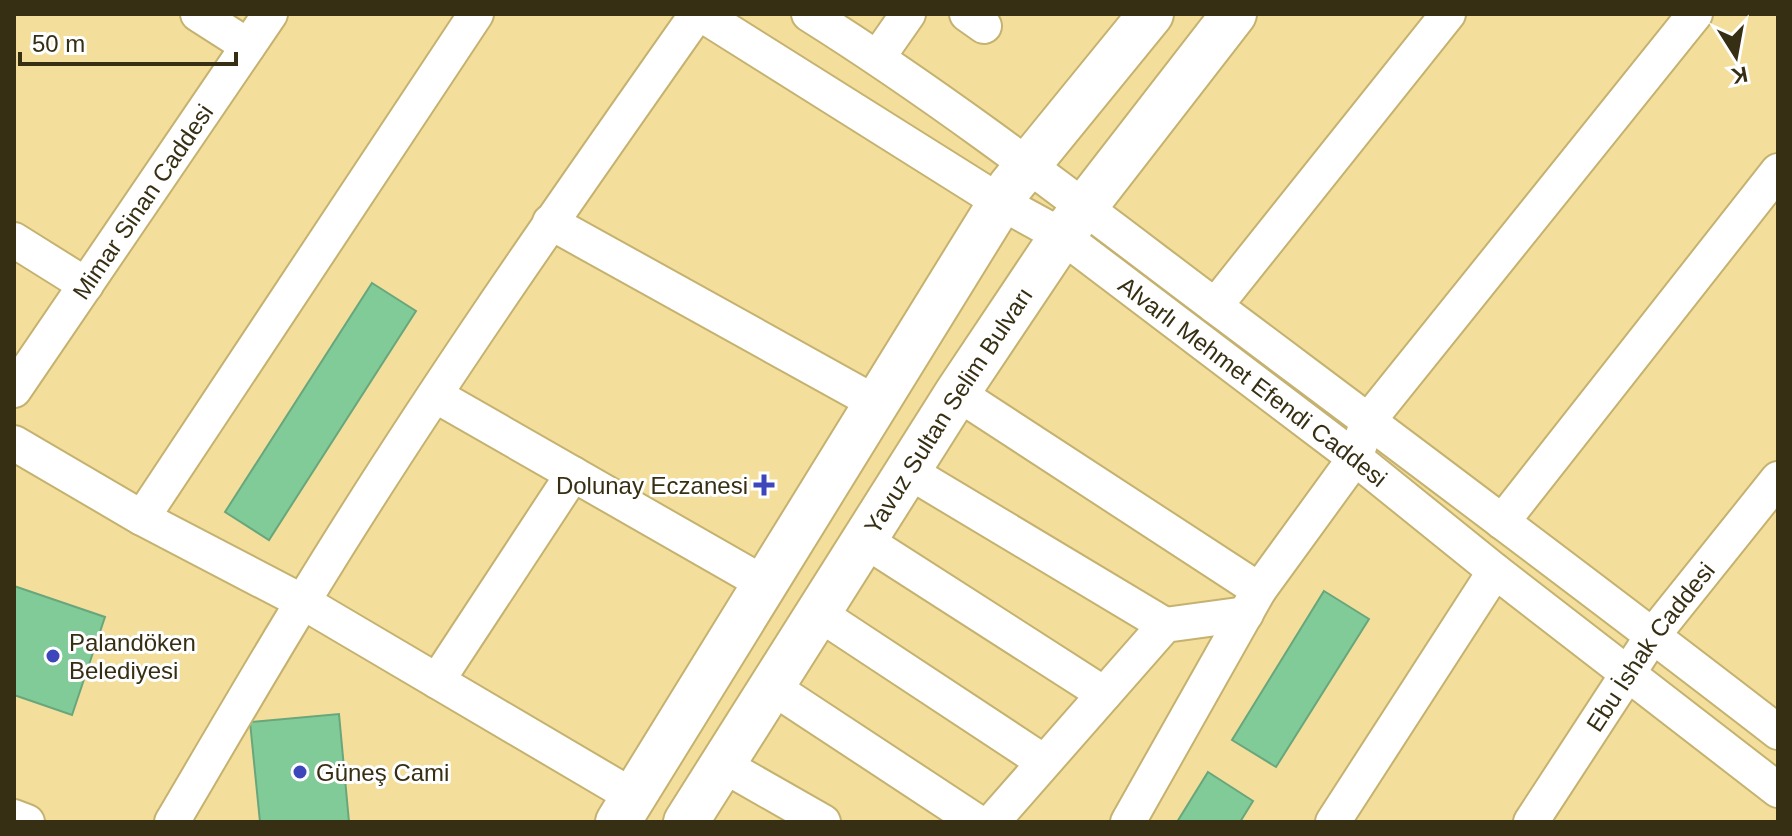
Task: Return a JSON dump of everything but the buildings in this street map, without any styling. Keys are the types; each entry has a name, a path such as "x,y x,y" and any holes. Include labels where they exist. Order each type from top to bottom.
{"main road":[{"path":"626,809 1000,202 1026,164 1151,14"},
{"name":"Yavuz Sultan Selim Bulvarı","path":"686,822 957,393 1073,221 1234,14"}],"street":[{"path":"198,14 248,46"},
{"name":"Mimar Sinan Caddesi","path":"14,390 270,14"},
{"path":"142,518 476,14"},
{"path":"172,822 303,602 435,395 550,222 699,14"},
{"name":"Alvarlı Mehmet Efendi Caddesi","path":"699,14 1000,202 1073,221 1495,571 1778,790"},
{"path":"809,14 878,57 1026,164 1073,221 1215,306 1778,732"},
{"path":"878,57 908,14"},
{"path":"1215,306 1448,14"},
{"path":"1128,822 1253,602 1355,458 1368,421 1695,14"},
{"path":"1502,522 1778,171"},
{"path":"550,222 876,403"},
{"path":"14,240 86,285"},
{"path":"957,393 1253,602"},
{"path":"435,395 765,584"},
{"path":"14,443 142,518 303,602 437,681 626,809"},
{"path":"908,471 1165,625"},
{"path":"437,681 573,474"},
{"name":"Ebu İshak Caddesi","path":"1531,822 1653,635 1778,479"},
{"path":"864,540 1104,694"},
{"path":"1333,822 1495,571"},
{"path":"992,822 1165,625 1253,602"},
{"path":"818,613 1044,762"},
{"path":"772,687 977,822"},
{"path":"723,765 823,822"},
{"path":"14,817 27,822"}],"place":[{"name":"Dolunay Eczanesi","path":"764,485"},
{"name":"Palandöken Belediyesi","path":"53,656"},
{"name":"Güneş Cami","path":"300,772"}]}
